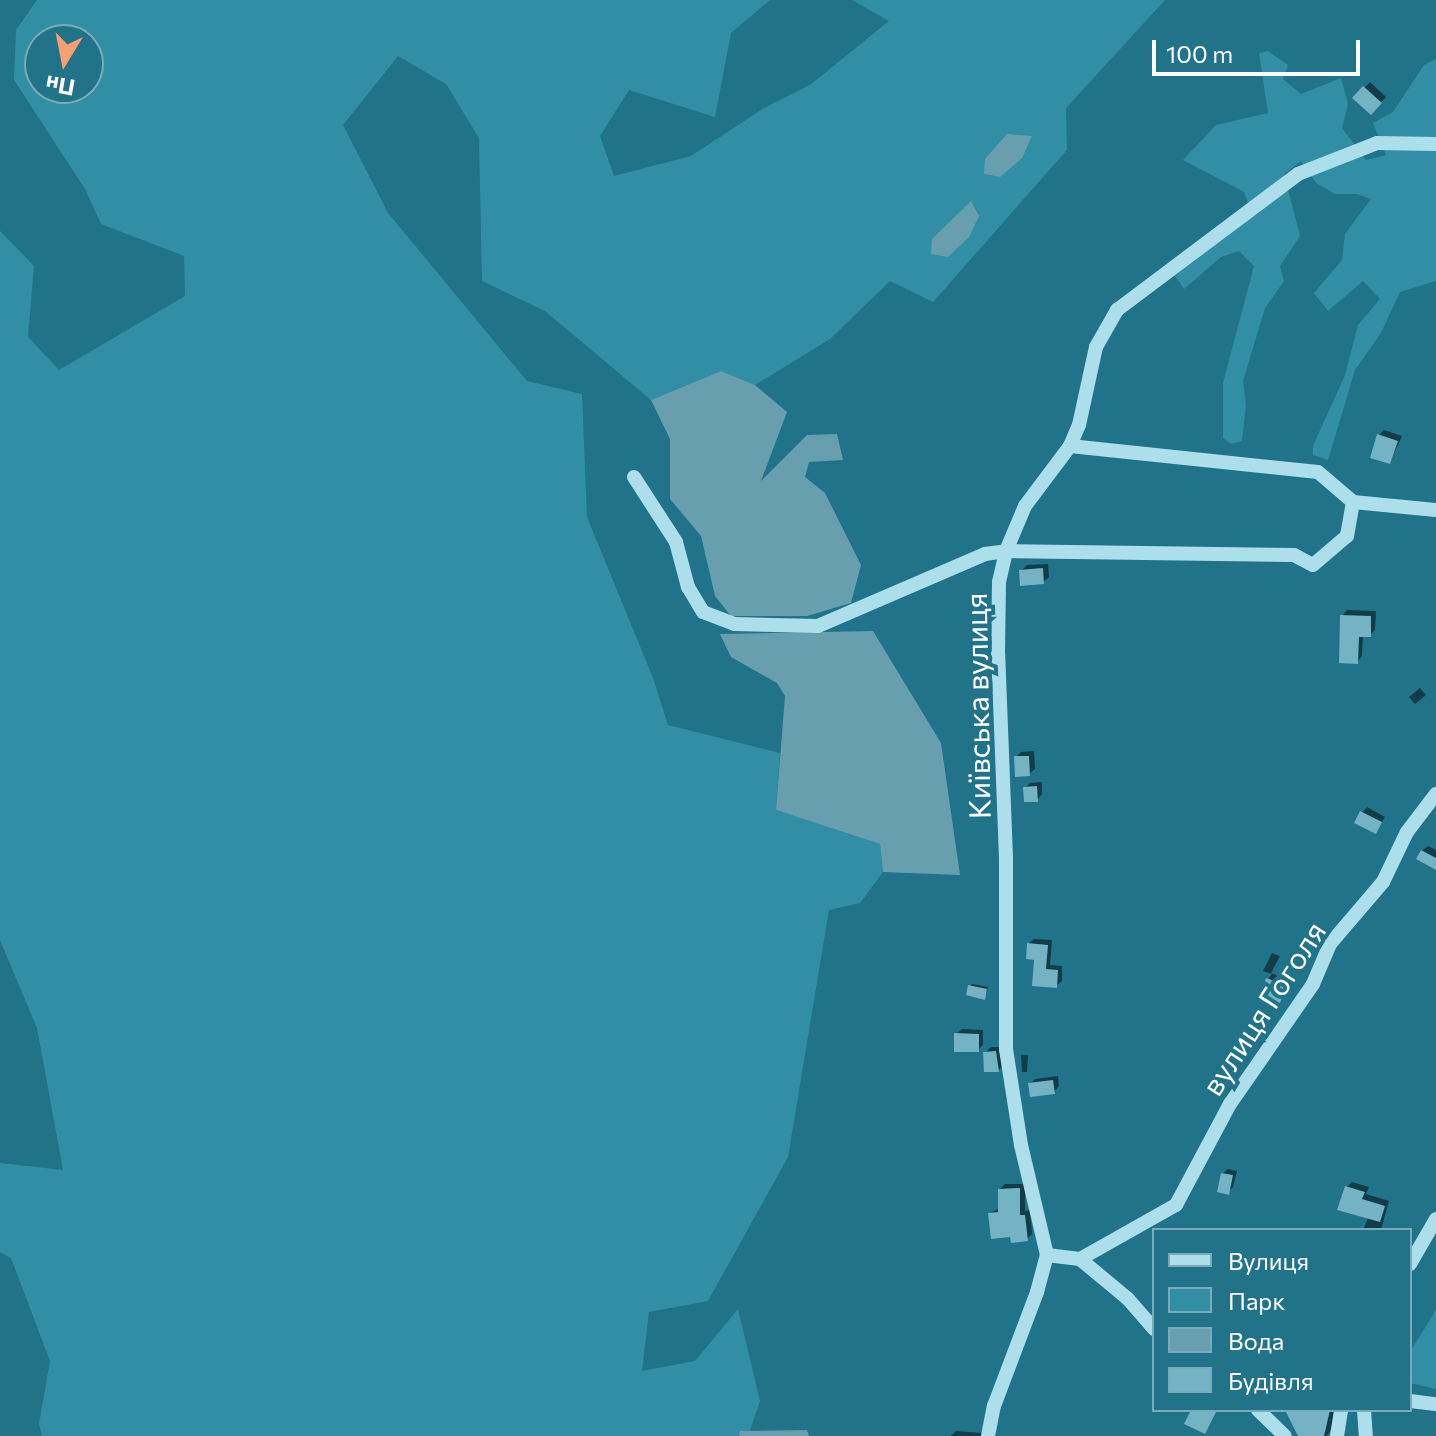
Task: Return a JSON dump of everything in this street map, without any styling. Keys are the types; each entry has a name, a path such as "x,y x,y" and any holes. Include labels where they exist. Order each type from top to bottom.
{"street":[{"name":"Київська вулиця","path":"988,1436 994,1406 1037,1292 1047,1255 1021,1145 1006,1049 1006,858 998,653 999,582 1006,551 1025,506 1070,446 1079,425 1096,347 1117,310 1298,174 1377,143 1436,144"},
{"path":"1070,446 1318,472 1353,502 1436,510"},
{"path":"634,477 676,542 688,587 703,612 734,624 818,626 985,554 1006,551 1294,555 1313,565 1347,536 1353,502"},
{"name":"вулиця Гоголя","path":"1080,1259 1176,1205 1230,1104 1313,984 1330,944 1383,882 1407,832 1436,794"},
{"path":"1412,1261 1436,1219"},
{"path":"1047,1255 1080,1259 1128,1299 1152,1327"},
{"path":"1412,1401 1436,1404"},
{"path":"1260,1412 1285,1436"},
{"path":"1337,1436 1341,1412"},
{"path":"1364,1412 1366,1436"}],"green space":[{"path":"37,0 770,0 731,33 715,117 629,90 600,136 614,176 691,156 764,108 810,85 889,21 852,0 1165,0 1066,108 1067,150 933,302 890,281 830,339 755,385 721,371 651,400 545,311 482,281 479,138 446,84 398,56 343,125 388,213 527,381 582,394 587,517 653,678 668,725 780,753 776,810 880,844 883,872 860,903 829,910 788,1157 708,1301 649,1312 642,1371 695,1361 738,1309 760,1401 748,1436 42,1436 39,1424 50,1361 11,1258 0,1252 0,1163 63,1170 37,1028 0,940 0,231 34,266 28,337 59,370 185,296 184,256 101,224 85,189 30,104 104,104 104,24 24,24 24,95 14,80 16,30"},
{"path":"1268,51 1288,65 1283,79 1301,94 1341,78 1348,104 1342,128 1366,160 1386,155 1373,123 1393,112 1424,65 1436,59 1436,281 1400,292 1381,333 1355,370 1328,460 1313,455 1313,446 1345,375 1358,325 1380,299 1363,281 1328,311 1314,293 1342,260 1345,234 1371,199 1357,194 1335,194 1316,183 1301,161 1284,174 1300,236 1280,266 1284,281 1265,308 1243,381 1246,405 1242,441 1231,444 1223,438 1223,383 1254,266 1239,251 1221,257 1184,289 1175,276 1252,214 1244,192 1183,160 1216,125 1268,113 1259,53"},
{"path":"1436,1310 1436,1389 1412,1383 1412,1349"}],"water":[{"path":"1007,134 1032,136 1022,158 1000,177 984,174 985,159"},
{"path":"971,201 979,216 969,237 948,257 931,254 932,239"},
{"path":"721,371 755,385 787,412 761,481 807,435 837,434 843,460 809,462 805,477 825,493 861,565 851,603 807,616 731,616 715,596 701,536 670,499 670,439 651,400"},
{"path":"873,631 941,743 960,875 883,872 880,844 776,810 785,696 777,683 731,657 720,634"},
{"path":"807,1430 809,1436 739,1436 740,1431"}],"building":[{"path":"1363,86 1382,103 1371,115 1352,98"},
{"path":"1377,434 1398,441 1390,464 1370,458"},
{"path":"1043,568 1044,584 1020,586 1019,570"},
{"path":"1340,615 1371,616 1371,637 1359,637 1358,664 1339,663"},
{"path":"1014,756 1029,756 1030,776 1015,777"},
{"path":"1037,786 1038,802 1024,802 1023,787"},
{"path":"1360,811 1382,822 1376,834 1354,823"},
{"path":"1421,850 1436,858 1436,870 1416,859"},
{"path":"1027,943 1048,945 1046,969 1058,970 1057,988 1032,986 1034,960 1026,959"},
{"path":"1266,978 1286,985 1279,1006 1259,999"},
{"path":"968,985 987,989 985,1000 966,995"},
{"path":"954,1033 979,1034 979,1052 954,1052"},
{"path":"996,1051 999,1072 984,1072 983,1052"},
{"path":"1053,1080 1055,1094 1030,1097 1028,1083"},
{"path":"1221,1173 1233,1175 1229,1195 1217,1192"},
{"path":"1345,1186 1365,1192 1362,1199 1385,1206 1380,1222 1337,1210"},
{"path":"1020,1188 1020,1215 1025,1215 1028,1241 1011,1243 1010,1237 991,1239 988,1213 998,1212 998,1189"},
{"path":"1190,1412 1216,1412 1205,1434 1184,1424"},
{"path":"1286,1412 1330,1412 1324,1436 1298,1436"}]}
